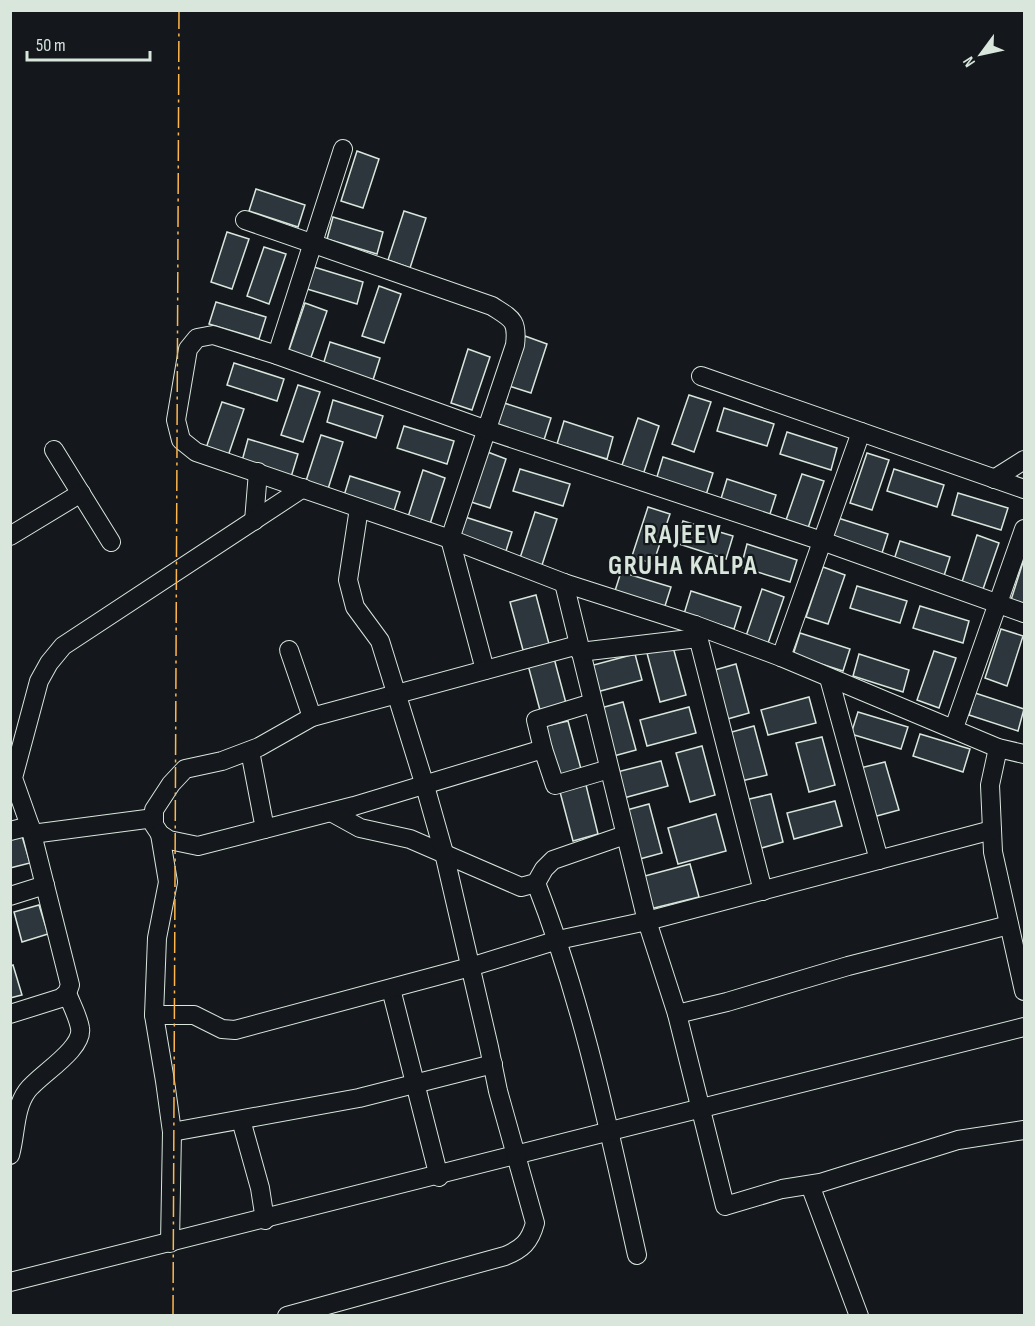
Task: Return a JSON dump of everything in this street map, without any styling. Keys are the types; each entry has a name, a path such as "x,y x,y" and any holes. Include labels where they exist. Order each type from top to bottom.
{"street":[{"path":"277,355 343,149"},
{"path":"245,220 492,306 510,317 517,330 516,345 450,539 484,670"},
{"path":"1024,613 822,541 487,430 277,355 213,335 197,338 188,349 176,420 181,440 196,452 450,539 697,632 781,657 998,748 1024,754"},
{"path":"701,376 1024,489"},
{"path":"781,657 861,432"},
{"path":"54,450 111,542"},
{"path":"994,479 1024,460"},
{"path":"254,521 258,472"},
{"path":"10,1014 61,998 67,993 70,985 31,830 12,778 39,681 49,663 63,646 303,488"},
{"path":"10,536 81,493"},
{"path":"287,1316 505,1256 522,1249 532,1236 535,1223 515,1158 444,853 425,786 380,641 355,607 348,580 359,508"},
{"path":"954,728 1024,529"},
{"path":"564,583 647,921 677,1014 725,1206 782,1189 810,1185 958,1140 1024,1130"},
{"path":"170,1243 172,1132 154,1015 157,938 168,882 154,810 171,784 185,769 222,761 250,751 312,717 484,670 579,649 697,632"},
{"path":"697,632 763,891"},
{"path":"289,650 312,717"},
{"path":"829,678 879,860"},
{"path":"592,703 536,720 543,749 555,785 609,769"},
{"path":"998,748 990,785 993,852 1024,991"},
{"path":"157,826 169,840 198,846 425,786 543,749"},
{"path":"250,751 265,829"},
{"path":"331,812 360,828 410,838 521,887 536,883 544,869 553,860 625,835"},
{"path":"10,831 157,826"},
{"path":"154,1015 194,1016 222,1029 235,1030 470,967 558,940 647,921 992,830"},
{"path":"536,883 558,940 610,1131 637,1255"},
{"path":"10,896 45,885"},
{"path":"677,1014 727,1002 848,966 1009,925"},
{"path":"391,988 439,1177"},
{"path":"10,1155 18,1108 27,1091 80,1038 80,1029 67,993"},
{"path":"10,1282 515,1158 610,1131 1024,1027"},
{"path":"172,1132 359,1098 493,1064"},
{"path":"241,1120 260,1188 265,1220"},
{"path":"810,1185 859,1316"}],"building":[{"path":"357,151 379,159 363,208 341,201"},
{"path":"256,189 305,205 298,227 249,211"},
{"path":"404,211 426,218 410,268 388,260"},
{"path":"333,217 383,232 377,254 327,239"},
{"path":"227,232 249,239 232,289 211,282"},
{"path":"264,247 286,254 269,304 247,296"},
{"path":"314,267 363,282 357,304 307,289"},
{"path":"379,286 401,294 384,343 362,336"},
{"path":"216,302 266,317 259,339 209,324"},
{"path":"305,303 327,311 310,360 288,353"},
{"path":"525,336 547,344 531,393 509,386"},
{"path":"330,342 380,358 373,380 323,365"},
{"path":"468,349 490,357 472,410 451,403"},
{"path":"234,363 284,379 277,401 227,385"},
{"path":"298,385 320,392 303,442 281,435"},
{"path":"689,395 711,402 694,452 672,444"},
{"path":"333,400 383,416 376,438 327,422"},
{"path":"222,402 244,409 227,459 205,451"},
{"path":"501,402 551,418 544,440 494,424"},
{"path":"724,408 774,424 767,446 717,431"},
{"path":"638,418 659,426 643,475 621,468"},
{"path":"564,421 613,437 607,459 557,444"},
{"path":"404,426 454,441 447,464 397,448"},
{"path":"787,432 837,448 831,470 780,454"},
{"path":"321,435 343,442 327,492 305,484"},
{"path":"248,439 298,454 291,477 242,461"},
{"path":"485,451 506,459 490,508 468,501"},
{"path":"867,453 889,460 872,510 850,503"},
{"path":"663,457 713,473 706,495 656,480"},
{"path":"520,469 570,484 563,506 513,491"},
{"path":"894,469 944,485 937,507 887,491"},
{"path":"423,470 445,478 429,527 407,520"},
{"path":"802,474 824,481 807,531 785,523"},
{"path":"350,476 400,492 393,514 343,499"},
{"path":"727,479 776,495 769,517 720,502"},
{"path":"958,493 1008,508 1001,530 952,515"},
{"path":"648,507 670,514 653,564 632,556"},
{"path":"535,512 557,519 541,568 519,561"},
{"path":"462,516 512,532 505,554 455,539"},
{"path":"838,518 888,534 881,556 832,541"},
{"path":"683,521 733,536 726,559 676,543"},
{"path":"977,535 999,543 982,592 961,585"},
{"path":"900,541 950,557 943,579 893,563"},
{"path":"747,544 797,560 790,582 741,567"},
{"path":"1024,559 1024,605 1011,600"},
{"path":"823,567 845,575 828,624 806,617"},
{"path":"621,572 671,587 664,609 614,594"},
{"path":"857,586 907,601 900,623 850,608"},
{"path":"762,589 784,597 767,646 745,639"},
{"path":"691,591 741,607 734,629 684,614"},
{"path":"536,595 549,644 523,650 510,602"},
{"path":"920,606 969,621 963,643 913,628"},
{"path":"1001,629 1023,636 1007,686 985,678"},
{"path":"800,633 850,649 843,671 793,655"},
{"path":"673,647 686,695 660,702 647,653"},
{"path":"934,651 956,658 939,708 917,700"},
{"path":"635,654 642,680 593,693 586,667"},
{"path":"859,654 909,670 903,692 853,676"},
{"path":"554,658 567,707 541,714 528,665"},
{"path":"736,664 749,713 724,720 711,671"},
{"path":"975,693 1024,709 1018,731 969,715"},
{"path":"809,697 816,723 768,735 761,710"},
{"path":"623,702 636,750 610,757 597,709"},
{"path":"689,707 696,733 647,746 640,720"},
{"path":"858,712 908,727 901,749 851,734"},
{"path":"568,721 581,769 555,776 542,727"},
{"path":"754,726 767,775 741,781 728,733"},
{"path":"920,734 970,749 963,772 913,756"},
{"path":"822,737 835,785 809,792 796,743"},
{"path":"702,746 715,795 690,802 676,753"},
{"path":"661,761 668,786 620,799 613,773"},
{"path":"885,762 899,810 873,817 860,768"},
{"path":"586,785 598,834 573,841 560,792"},
{"path":"771,794 783,842 758,849 745,800"},
{"path":"835,801 842,826 794,839 787,813"},
{"path":"649,804 662,853 636,860 623,811"},
{"path":"716,814 726,851 678,864 668,828"},
{"path":"22,836 30,863 10,868 10,839"},
{"path":"690,864 699,897 650,909 641,877"},
{"path":"39,905 48,934 22,942 14,912"},
{"path":"13,965 22,995 10,998 10,966"}],"power":[{"path":"173,1316 179,10"}],"district":[{"name":"RAJEEV GRUHA KALPA","path":"683,550"}]}
